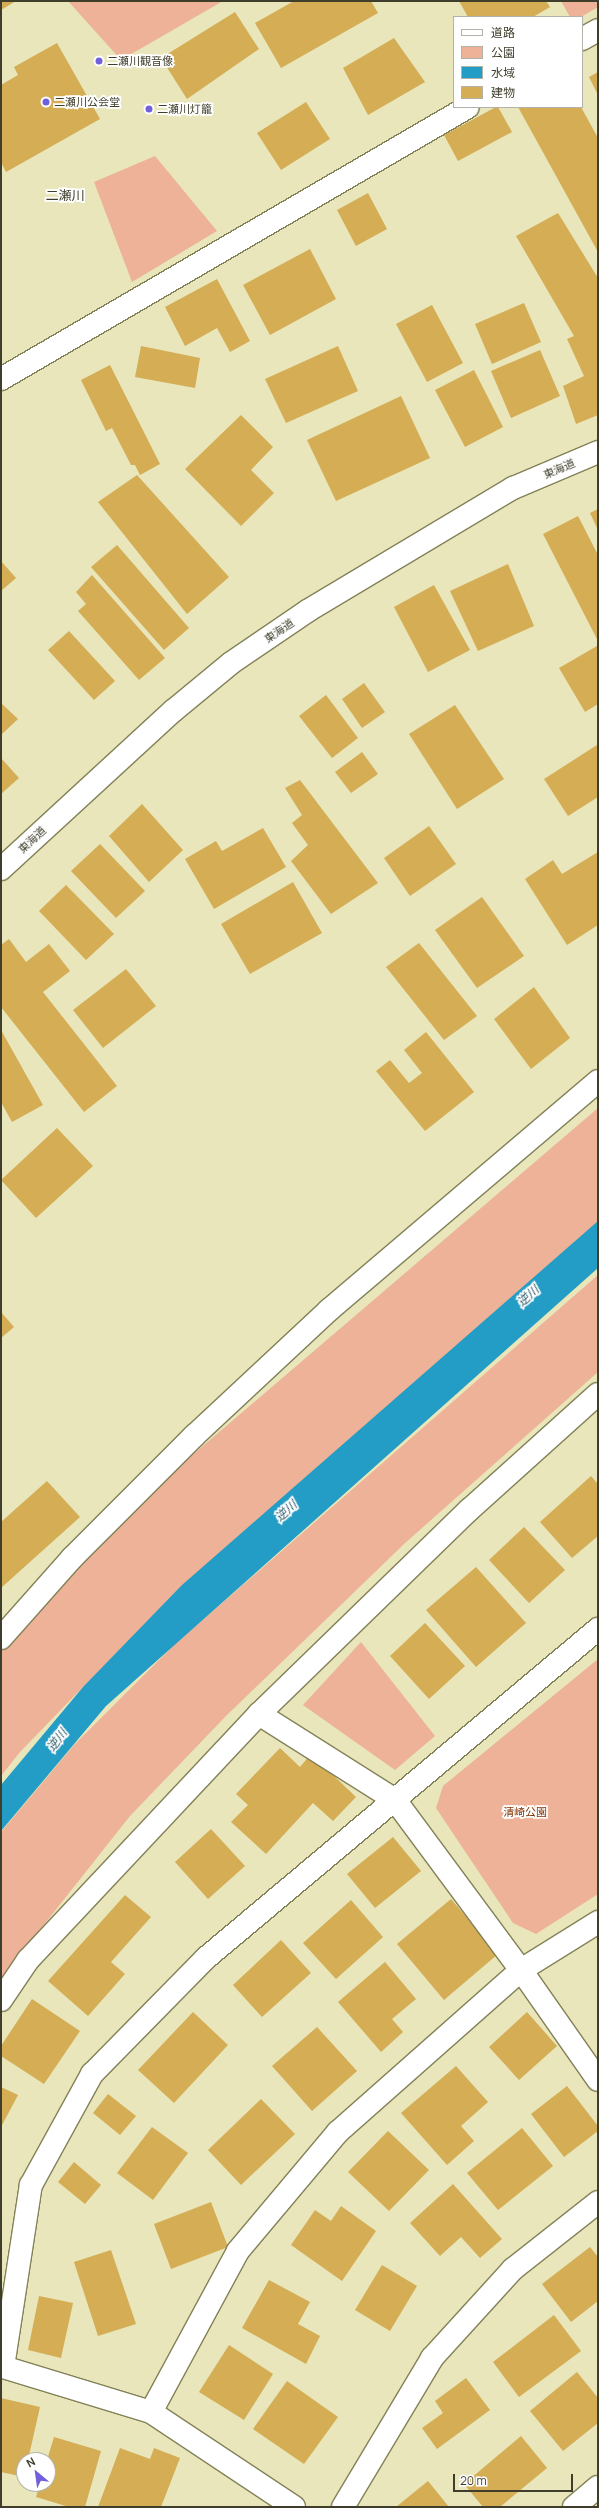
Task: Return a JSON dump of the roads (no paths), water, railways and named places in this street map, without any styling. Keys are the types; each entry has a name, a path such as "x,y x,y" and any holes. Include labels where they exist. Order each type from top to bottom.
{"street":[{"path":"583,38 598,30"},
{"path":"1,379 466,108"},
{"name":"東海道","path":"1,869 173,711 231,663 309,610 513,488 598,452"},
{"path":"1,1638 72,1558 194,1436 329,1310 598,1081"},
{"path":"1,2000 28,1960 259,1714 469,1510 598,1394"},
{"path":"294,2507 151,2412 3,2367 31,2185 92,2074 206,1958 598,1629"},
{"path":"259,1714 395,1800 521,1970 598,2080"},
{"path":"151,2412 238,2251 338,2132 521,1970 598,1922"},
{"path":"343,2507 432,2358 513,2269 598,2202"},
{"path":"574,2507 598,2487"}],"water":[{"name":"逆川","path":"598,1221 598,1268 106,1706 1,1831 1,1785 83,1687 182,1585"}],"place":[{"name":"二瀬川観音像","path":"99,61"},
{"name":"二瀬川公会堂","path":"46,102"},
{"name":"二瀬川灯籠","path":"149,109"}],"district":[{"name":"二瀬川","path":"65,195"}],"park label":[{"name":"清崎公園","path":"525,1812"}]}
